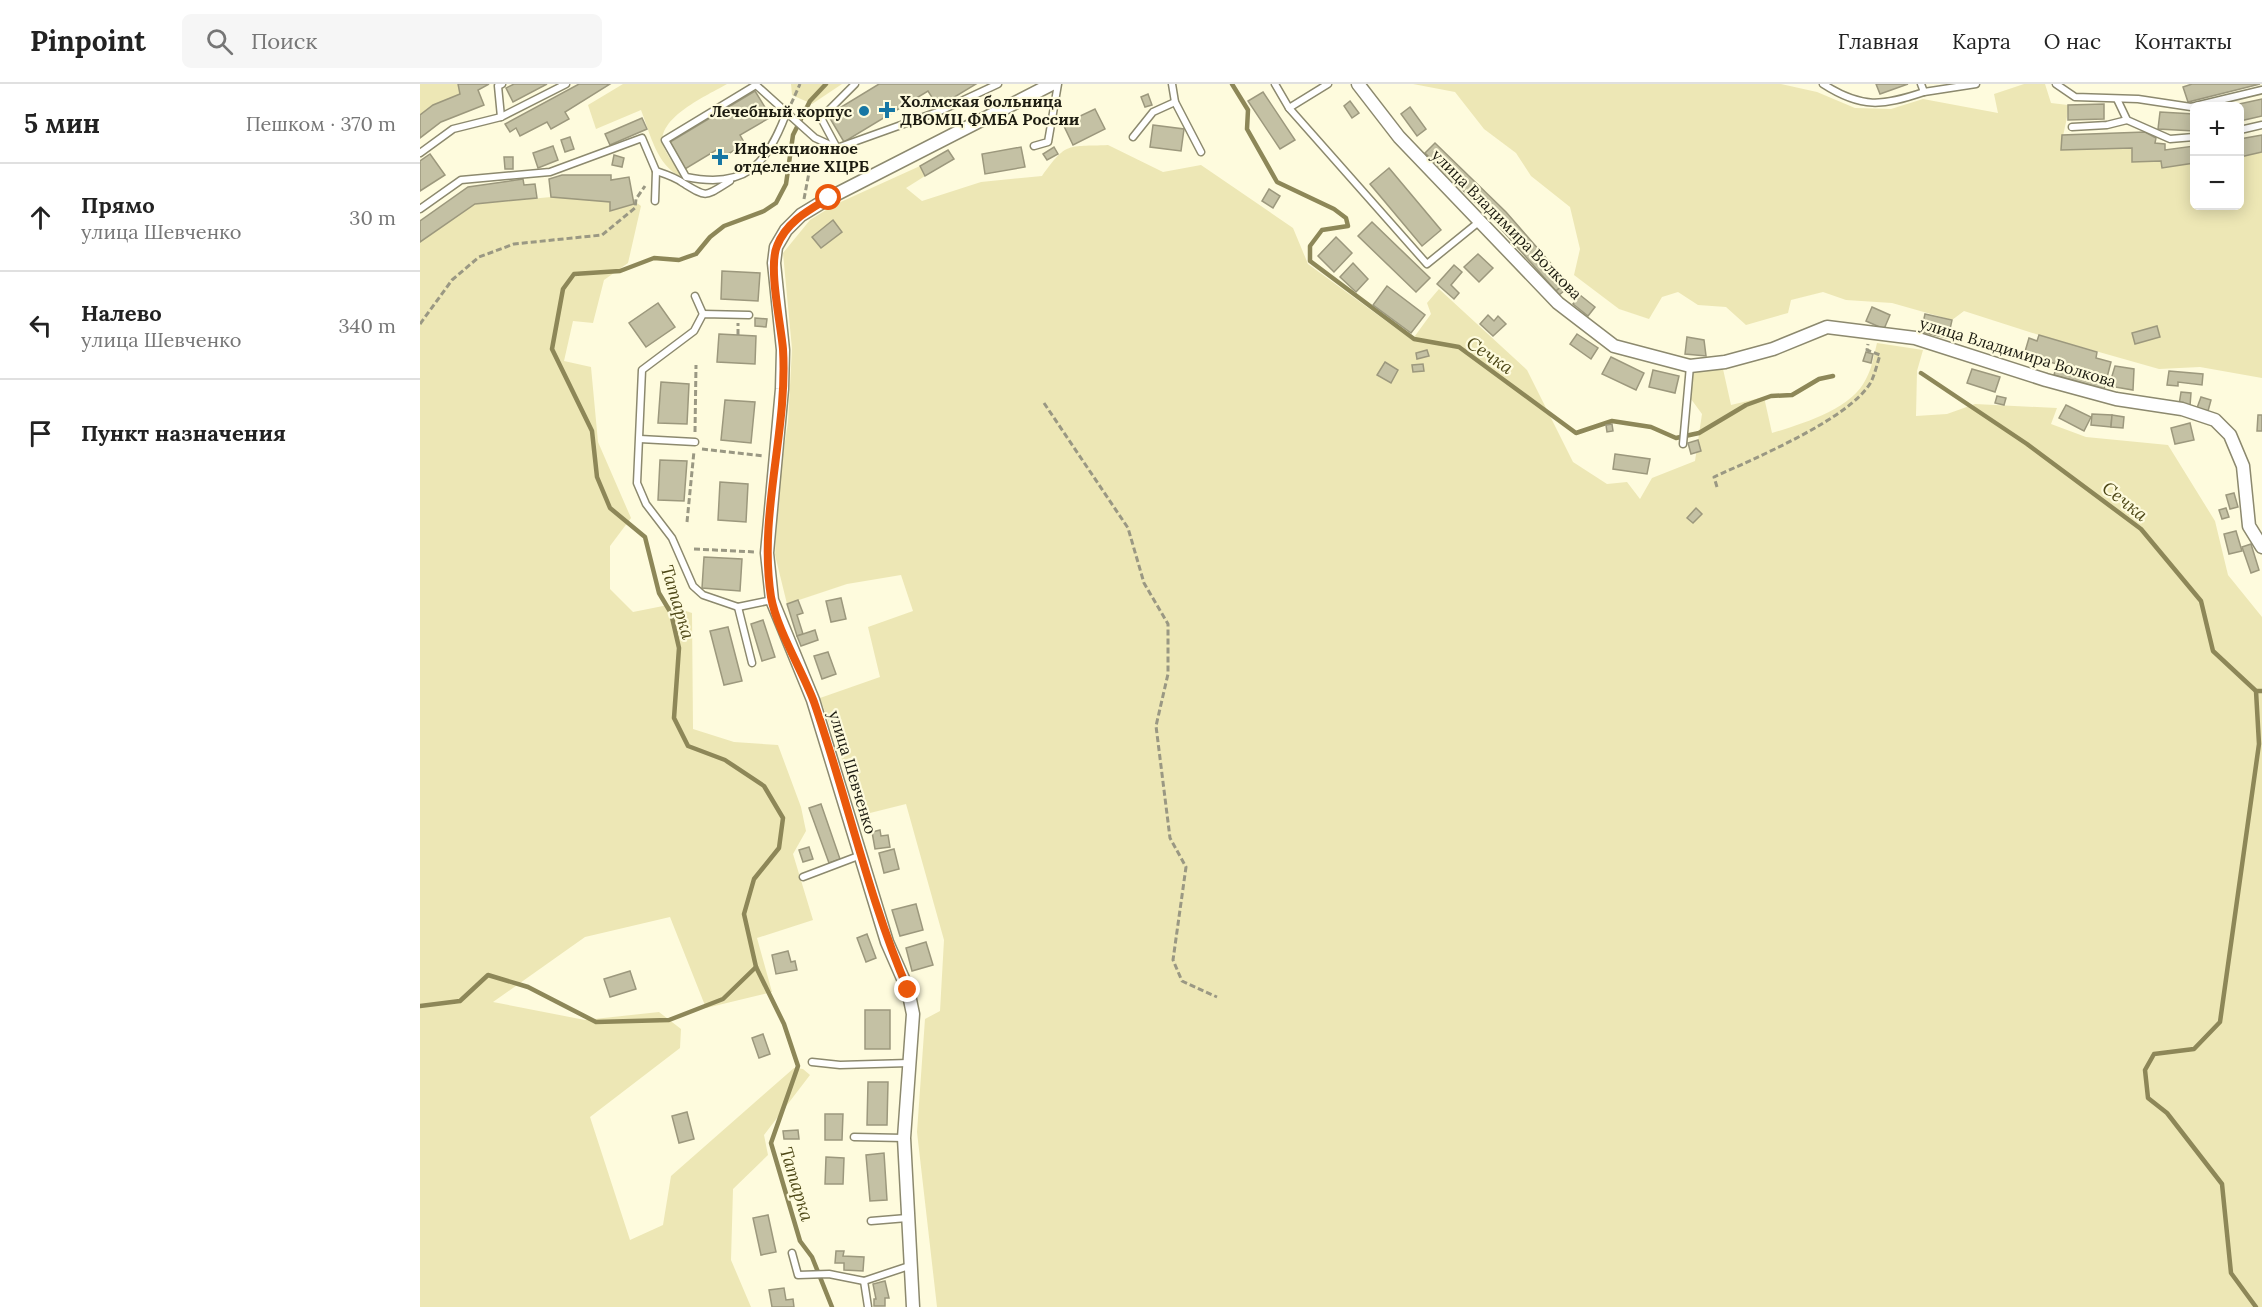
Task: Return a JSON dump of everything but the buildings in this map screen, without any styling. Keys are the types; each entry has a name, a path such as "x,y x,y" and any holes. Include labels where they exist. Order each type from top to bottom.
{"street":[{"name":"улица Шевченко","path":"912,1307 904,1138 913,1014 908,990 887,942 813,700 772,600 767,553 782,389 783,350 774,263 776,247 786,230 801,215 1052,84"},
{"name":"улица Владимира Волкова","path":"1358,84 1399,137 1558,303 1614,346 1690,366 1725,362 1773,349 1827,327 1915,338 2046,380 2116,399 2182,409 2215,420 2230,435 2243,466 2249,526 2262,548"}],"lane":[{"path":"501,117 498,86 502,84"},
{"path":"420,153 453,129 501,117 566,84"},
{"path":"837,148 821,118 847,89 855,84"},
{"path":"730,180 706,182 686,177 665,140 756,85 815,138 837,148 940,111 998,84"},
{"path":"1034,146 1048,142 1058,84"},
{"path":"1172,84 1175,102 1202,152"},
{"path":"1275,84 1289,108 1427,264 1480,220"},
{"path":"1289,108 1328,84"},
{"path":"1823,84 1843,97 1866,103 1890,104 1924,92 1976,84"},
{"path":"1922,84 1924,92"},
{"path":"2056,84 2074,97 2191,107 2262,90"},
{"path":"2117,99 2127,120"},
{"path":"1133,137 1153,112 1175,102"},
{"path":"656,171 682,182 697,194 710,194 730,180 748,172 765,159 786,114"},
{"path":"2072,127 2107,125 2127,120 2170,139 2190,137"},
{"path":"2244,129 2262,126"},
{"path":"420,209 461,180 550,172 642,138 656,171 655,201"},
{"path":"695,296 703,314"},
{"path":"703,314 749,315"},
{"path":"703,314 694,331 642,370 638,483 646,504 672,538 693,586 703,595 738,607 772,600"},
{"path":"1683,444 1690,366"},
{"path":"640,438 695,445"},
{"path":"738,607 752,663"},
{"path":"803,877 861,855"},
{"path":"812,1062 840,1065 909,1063"},
{"path":"854,1137 904,1138"},
{"path":"872,1221 906,1218"},
{"path":"792,1253 798,1275 829,1274 864,1281 909,1266"},
{"path":"864,1281 868,1307"}],"path":[{"path":"796,94 800,84"},
{"path":"801,215 811,162"},
{"path":"420,324 452,280 479,257 514,244 602,235 635,208 636,199 656,171"},
{"path":"1717,488 1714,477 1796,440 1858,398 1871,382 1880,355 1867,350 1870,332"},
{"path":"1044,403 1128,528 1144,583 1168,624 1168,674 1155,726 1170,838 1186,867 1173,960 1182,981 1217,997"},
{"path":"695,445 766,456"},
{"path":"694,549 767,553"}],"shaded area":[{"path":"420,84 458,84 460,94 420,115"},
{"path":"623,84 727,84 685,108 667,126 663,135 663,145 682,177 666,166 660,157 641,110 596,129 588,105"},
{"path":"791,84 842,84 812,104 792,95"},
{"path":"1413,84 1781,84 1817,92 1855,108 1891,109 1923,99 1998,113 1994,94 2024,84 2045,84 2051,103 2068,105 2061,150 2132,148 2133,162 2161,161 2162,168 2190,164 2190,210 2244,210 2244,156 2262,152 2262,378 2200,367 2159,369 1964,311 1952,320 1892,303 1846,300 1823,292 1791,300 1788,313 1746,325 1726,307 1698,305 1678,292 1662,297 1649,319 1619,309 1574,275 1580,249 1570,207 1531,176 1516,153 1484,129 1455,92"},
{"path":"1108,145 1163,172 1201,165 1293,228 1308,264 1412,340 1431,314 1427,303 1439,289 1527,370 1573,462 1607,484 1627,482 1640,499 1652,478 1695,461 1702,414 1691,399 1693,374 1697,371 1723,369 1731,405 1764,397 1772,433 1825,414 1850,399 1868,375 1877,343 1923,350 1917,371 1916,416 1947,414 1975,404 2057,408 2051,424 2086,437 2168,445 2215,521 2228,575 2262,617 2262,1307 937,1307 917,1132 925,1019 940,1011 944,940 906,804 862,815 820,698 880,677 868,627 913,611 901,575 847,584 787,604 775,555 779,481 788,422 792,349 783,253 810,220 834,205 920,166 925,176 906,188 922,201 981,182 1042,176 1057,157 1069,148"},
{"path":"551,197 610,202 611,211 637,203 641,206 628,263 604,280 593,323 573,321 564,361 591,367 598,442 631,518 610,546 610,589 633,612 668,605 692,613 693,729 734,742 778,745 801,807 806,831 793,854 813,920 757,938 772,992 706,1008 670,917 585,937 493,1002 585,1020 659,1012 681,1029 680,1048 590,1117 630,1240 663,1225 671,1176 794,1068 803,1069 810,1075 764,1135 768,1155 733,1189 731,1260 751,1307 420,1307 420,242 475,204"}],"waterway":[{"name":"Татарка","path":"826,84 810,101 793,135 786,184 776,203 764,211 724,226 710,237 696,254 679,260 654,258 620,271 574,274 563,289 552,349 592,431 597,477 610,508 645,537 659,593 671,613 679,648 674,718 688,746 725,760 764,786 783,818 779,848 754,879 744,914 756,967 784,1024 798,1066 771,1143 800,1241 812,1257 832,1307"},
{"name":"Сечка","path":"1232,84 1248,110 1247,129 1277,182 1334,209 1346,218 1348,226 1322,230 1310,246 1310,261 1414,339 1459,347 1576,433 1612,421 1651,427 1676,438 1699,433 1746,405 1771,396 1792,395 1819,379 1833,376"},
{"name":"Сечка","path":"1921,373 2027,444 2141,529 2201,601 2213,651 2256,691 2262,691"},
{"path":"2256,691 2259,744 2220,1022 2194,1049 2154,1054 2145,1070 2148,1098 2167,1113 2222,1184 2231,1273 2256,1307"},
{"path":"420,1006 460,1001 488,975 528,987 596,1022 669,1020 723,999 756,967"}],"place":[{"name":"Холмская больница ДВОМЦ ФМБА России","path":"887,110"},
{"name":"Лечебный корпус","path":"864,111"},
{"name":"Инфекционное отделение ХЦРБ","path":"720,157"}],"route":[{"path":"829,198 801,215 786,230 776,247 774,263 783,350 782,389 767,553 772,600 813,700 887,942 908,990"}]}
